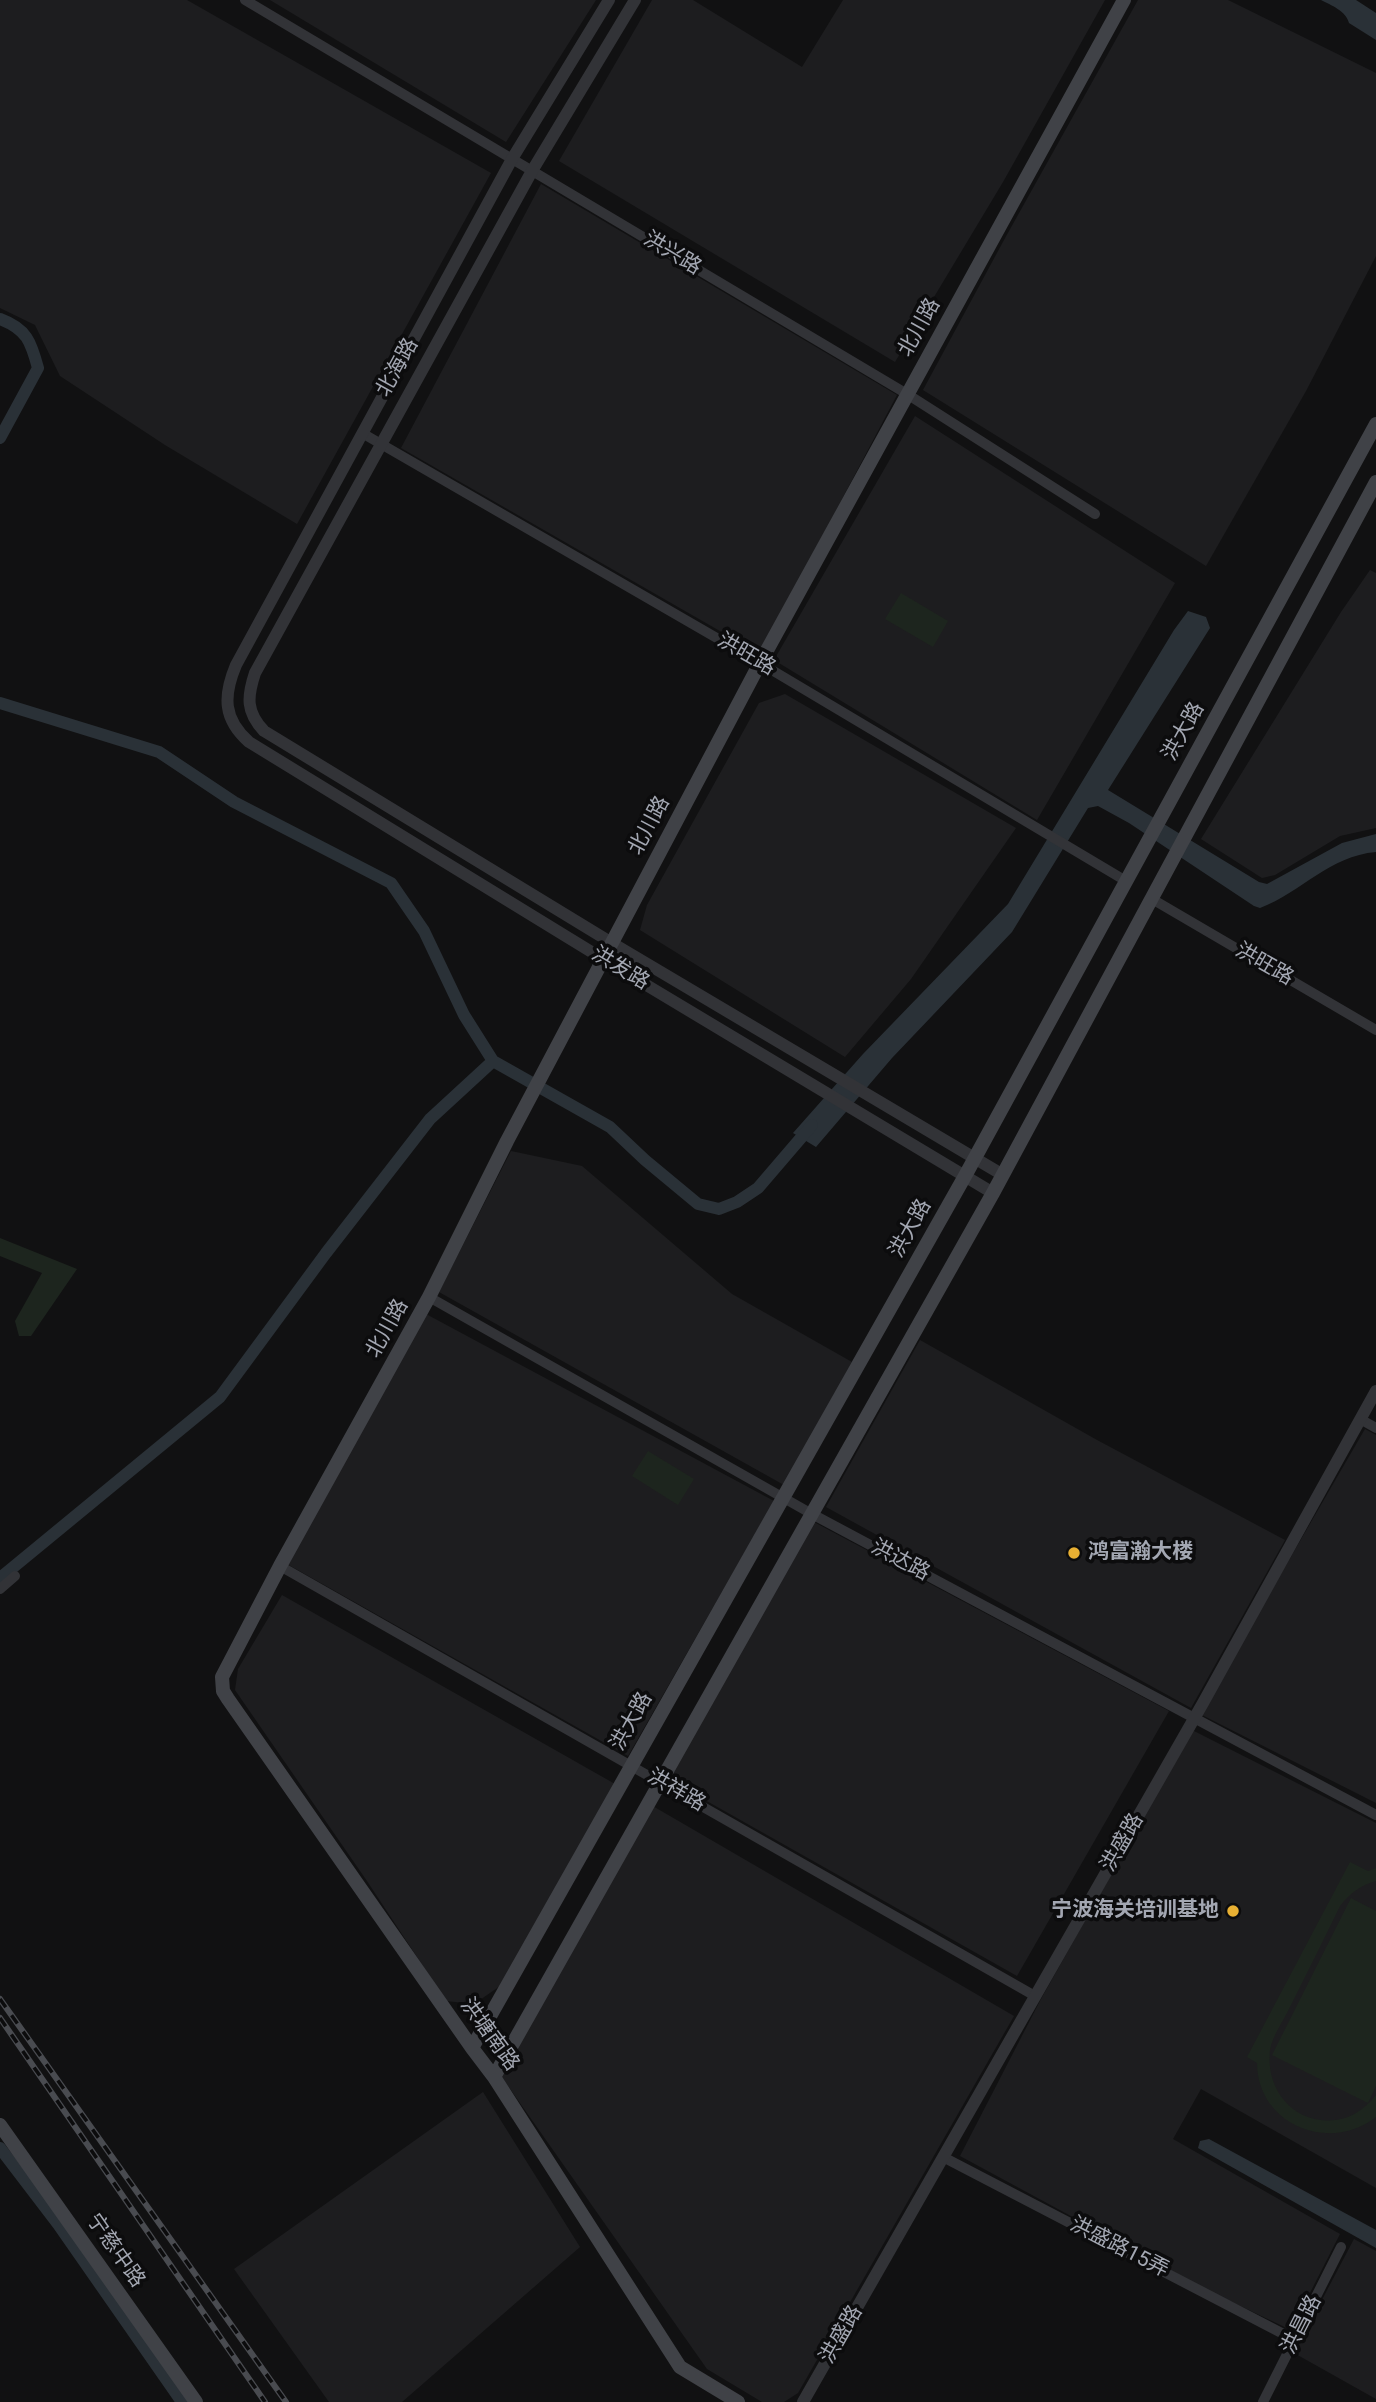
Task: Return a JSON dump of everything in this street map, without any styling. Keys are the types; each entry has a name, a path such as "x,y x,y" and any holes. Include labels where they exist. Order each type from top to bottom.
{"main road":[{"name":"北川路","path":"222,1677 279,1566 429,1297 507,1141 760,663 1124,0"},
{"name":"洪大路","path":"472,2048 964,1176 1376,424"},
{"path":"494,2077 1003,1175 1376,482"},
{"name":"洪塘南路","path":"222,1677 223,1690 235,1709 494,2077 680,2367 738,2402"},
{"name":"宁慈中路","path":"0,2125 196,2402"}],"street":[{"name":"洪兴路","path":"245,0 907,394 1095,514"},
{"name":"北海路","path":"249,742 231,722 228,695 236,665 512,159 609,0"},
{"name":"北海路","path":"264,730 253,717 248,704 255,673 532,171 635,0"},
{"name":"洪旺路","path":"362,433 760,663 1126,881"},
{"name":"洪发路","path":"264,730 612,943 1003,1175"},
{"name":"洪发路","path":"249,742 993,1193"},
{"name":"洪旺路","path":"1152,899 1376,1030"},
{"name":"洪达路","path":"429,1297 812,1514 1376,1815"},
{"name":"洪盛路","path":"803,2402 1194,1718 1376,1391"},
{"path":"1360,1419 1376,1428"},
{"name":"洪祥路","path":"279,1566 1035,1996"},
{"path":"0,1590 15,1576"},
{"name":"洪盛路15弄","path":"943,2157 1295,2340"},
{"name":"洪昌路","path":"1263,2402 1341,2247"}],"shaded area":[{"path":"0,0 187,0 491,173 297,524 165,445 60,376 35,325 0,308"},
{"path":"270,0 596,0 506,142"},
{"path":"652,0 693,0 802,67 843,0 1105,0 1003,182 895,362 559,161"},
{"path":"1138,0 1228,0 1376,73 1376,256 1306,391 1206,566 923,390"},
{"path":"1321,0 1356,0 1376,13 1376,40 1349,23 1338,9"},
{"path":"541,184 897,395 760,654 401,448"},
{"path":"915,416 1175,583 1037,820 774,660"},
{"path":"1370,570 1376,573 1376,828 1340,836 1275,875 1262,878 1201,839 1341,612"},
{"path":"901,593 948,621 933,647 885,619"},
{"path":"1188,611 1206,617 1210,628 1108,790 1259,882 1267,884 1342,843 1376,834 1376,852 1344,860 1260,908 1129,823 1098,806 1088,808 1012,932 892,1058 816,1147 793,1133 863,1054 1008,904"},
{"path":"785,694 1016,828 911,979 845,1057 640,930 647,905 759,703"},
{"path":"511,1151 582,1166 732,1294 852,1362 784,1485 439,1292"},
{"path":"0,1238 77,1269 31,1336 19,1336 15,1321 42,1273 0,1256"},
{"path":"426,1314 774,1501 628,1756 287,1564"},
{"path":"920,1340 1097,1440 1285,1540 1191,1708 826,1507"},
{"path":"1365,1429 1376,1435 1376,1803 1202,1715"},
{"path":"648,1451 694,1479 678,1505 632,1476"},
{"path":"812,1521 1169,1711 1017,1976 666,1778"},
{"path":"282,1595 615,1784 500,1986 474,2004 446,2001 235,1690 238,1669"},
{"name":"宁波海关培训基地","path":"1192,1730 1376,1823 1376,2188 1201,2089 1173,2139 1340,2234 1291,2330 1215,2294 960,2156 1041,1999"},
{"path":"651,1805 1014,2016 798,2393 784,2402 762,2402 707,2369 501,2076"},
{"path":"1350,1862 1368,1871 1376,1868 1376,1881 1356,1890 1340,1906 1270,2050 1271,2075 1275,2086 1288,2105 1309,2117 1329,2121 1344,2118 1365,2107 1376,2095 1376,2117 1357,2128 1338,2133 1318,2132 1299,2127 1282,2117 1269,2102 1260,2084 1257,2063 1247,2057"},
{"path":"1351,1898 1376,1911 1376,2086 1368,2103 1272,2055"},
{"path":"483,2092 580,2247 402,2402 329,2402 234,2269"},
{"path":"1209,2139 1376,2230 1376,2248 1198,2148 1200,2141"},
{"path":"1354,2239 1376,2251 1376,2399 1294,2353"}],"waterway":[{"path":"0,319 16,327 26,337 38,368 0,438"},
{"path":"0,703 159,752 234,802 391,883 424,931 464,1015 493,1061 610,1127 698,1204 719,1209 737,1202 758,1188 812,1125"},
{"path":"0,1578 220,1397 326,1253 430,1119 493,1061"},
{"path":"0,2148 58,2224 182,2402"}],"railway":[{"path":"0,1999 286,2402"},
{"path":"0,2018 265,2402"}],"place":[{"name":"鸿富瀚大楼","path":"1074,1553"},
{"name":"宁波海关培训基地","path":"1233,1911"}]}
